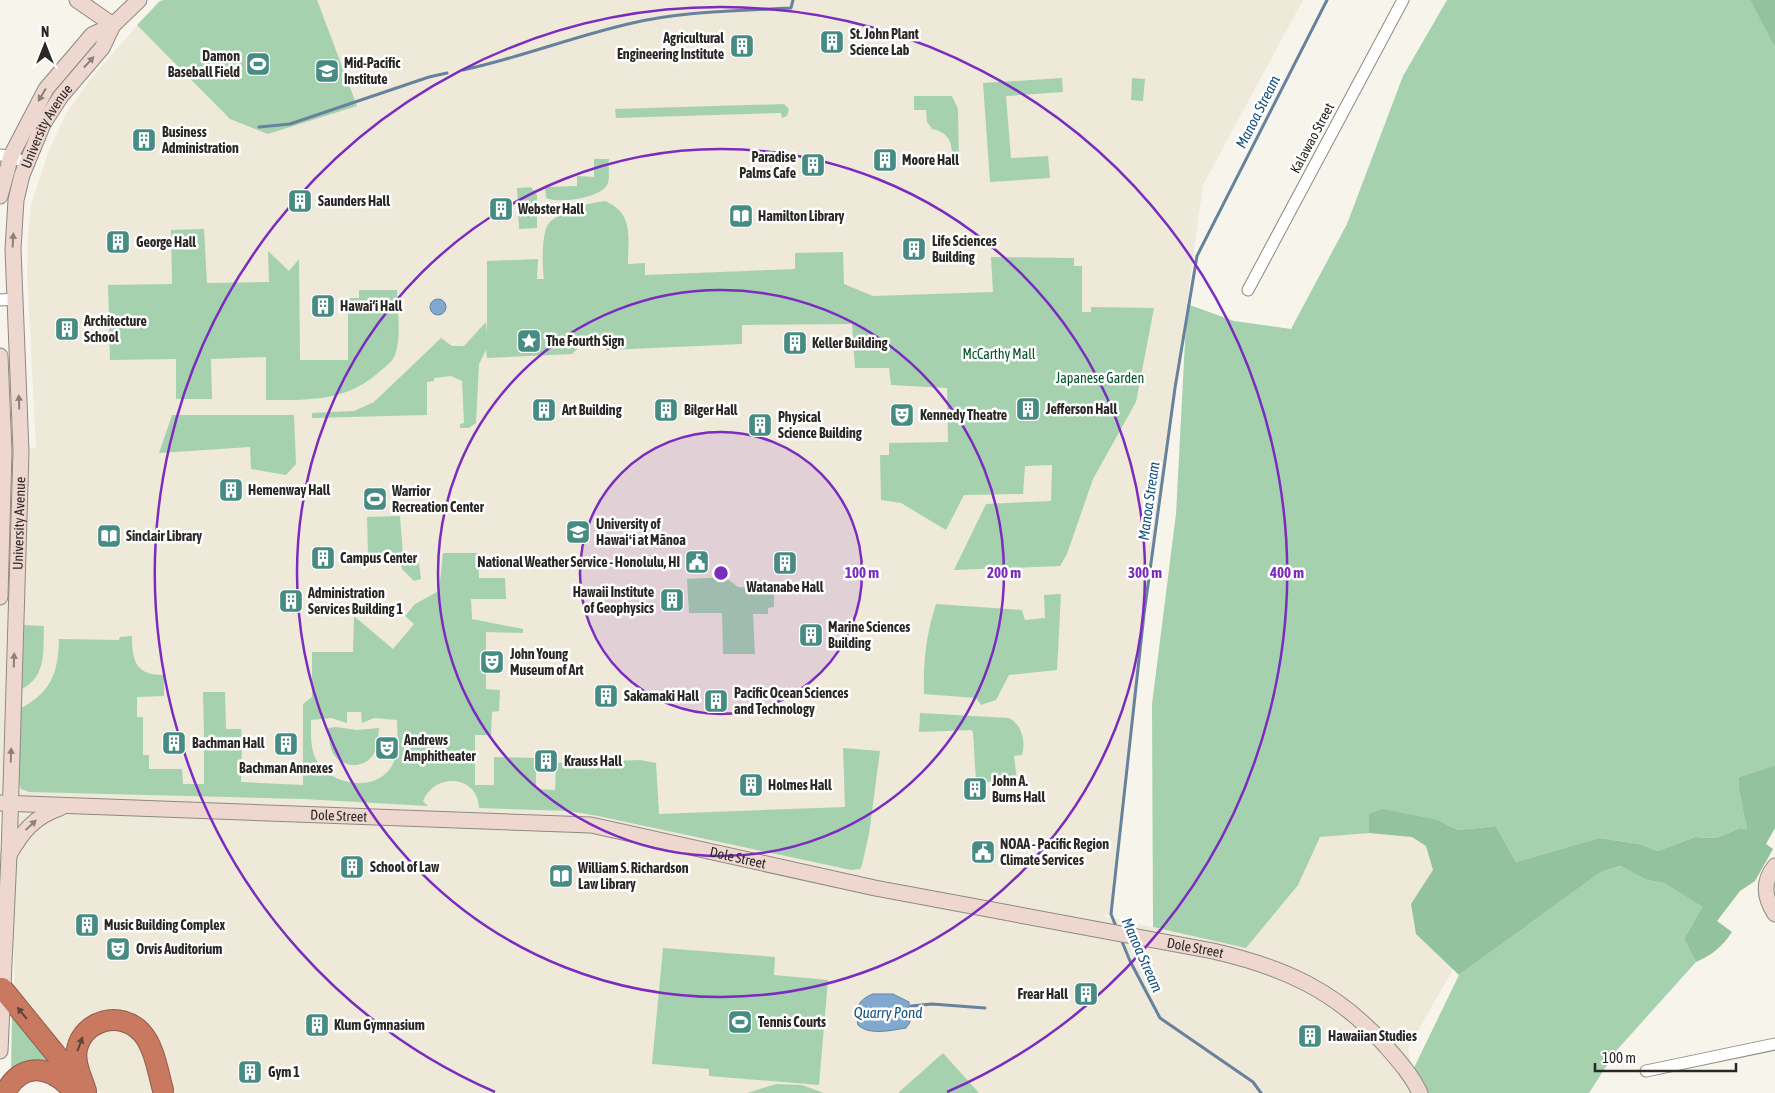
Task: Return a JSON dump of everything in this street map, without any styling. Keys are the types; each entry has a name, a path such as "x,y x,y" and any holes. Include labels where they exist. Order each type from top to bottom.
{"highway":[{"path":"2,988 83,1092"},
{"path":"83,1092 77,1064 79,1043 86,1032 97,1024 117,1020 131,1024 146,1038 162,1090"},
{"path":"5,1093 18,1076 41,1070 55,1074 83,1092"}],"street":[{"path":"77,0 113,25"},
{"name":"University Avenue","path":"0,196 5,156 46,88 92,36 113,25 139,0"},
{"name":"Kalawao Street","path":"1248,290 1403,0"},
{"name":"University Avenue","path":"0,1051 3,926 9,855 5,803 21,451 8,299 16,200 26,164 43,124 71,84 102,48 113,25"},
{"path":"5,156 26,164"},
{"name":"University Avenue","path":"0,356 2,451 0,597"},
{"path":"2,451 21,451"},
{"name":"Dole Street","path":"5,803 64,807 591,825 875,888 1162,941 1250,960 1296,976 1334,998 1372,1031 1410,1074 1420,1093"},
{"path":"9,855 25,830 33,822 45,814 64,807"},
{"path":"1775,866 1765,882 1765,892 1775,914"},
{"path":"1646,1071 1775,1044"}],"shaded area":[{"name":"University of Hawaiʻi at Mānoa","path":"160,0 1303,0 1203,185 1144,614 1111,914 1103,916 1170,931 1362,790 1497,893 1408,1048 1415,1093 101,1093 15,998 10,804 0,803 0,451 36,448 27,273 28,231 31,205 49,150 67,112 91,78"}],"green space":[{"name":"Damon Baseball Field","path":"164,0 317,0 357,106 268,134 230,119 137,25 159,2"},
{"path":"1447,0 1750,0 1775,45 1775,765 1739,777 1739,791 1747,829 1740,828 1716,838 1695,837 1658,851 1640,844 1599,838 1516,862 1496,826 1458,830 1438,820 1370,814 1369,833 1320,837 1298,885 1246,948 1153,927 1152,704 1176,514 1187,304 1234,321 1291,329 1347,224 1403,76"},
{"path":"1750,0 1775,0 1775,45 1774,45"},
{"path":"1062,78 1063,92 1006,96 1011,158 1048,156 1050,178 990,182 983,83"},
{"path":"1132,78 1145,79 1143,101 1131,100"},
{"path":"914,96 952,96 958,109 959,165 950,165 952,152 948,137 932,129 927,122 926,110 914,110"},
{"path":"784,104 789,109 787,116 782,118 781,113 616,118 615,109"},
{"path":"594,159 609,159 609,180 598,193 570,200 546,198 545,187 577,186 577,176 594,177"},
{"path":"531,187 537,195 537,228 519,229 517,188"},
{"name":"McCarthy Mall","path":"605,201 621,212 625,219 628,235 628,264 645,263 645,275 795,269 795,253 843,252 844,284 873,296 993,292 991,257 1074,258 1074,266 1082,266 1082,312 1091,312 1091,307 1154,308 1136,402 1093,479 1067,554 1060,566 954,570 986,504 1051,501 1052,465 1025,466 1023,494 964,495 946,530 901,503 881,500 880,455 889,455 889,443 948,442 947,388 891,385 889,368 855,368 852,324 742,325 742,344 607,350 606,343 583,343 572,354 487,358 486,350 479,364 476,423 469,428 460,428 460,424 464,423 462,381 451,376 434,378 434,381 427,382 427,415 312,418 312,413 354,411 374,402 441,338 452,346 464,346 486,322 487,335 487,261 538,259 537,279 544,279 544,240 547,226 550,222 576,208"},
{"path":"204,229 207,283 269,282 268,251 289,271 299,259 300,360 348,360 348,298 359,298 359,290 397,290 398,340 392,360 366,382 340,394 312,399 266,400 266,357 211,359 212,399 176,399 176,359 110,360 109,328 113,328 113,317 109,317 108,285 172,284 171,230"},
{"path":"172,415 294,415 296,464 286,475 251,469 250,447 159,453"},
{"path":"400,516 403,554 368,555 367,517"},
{"path":"443,553 478,553 479,578 505,578 506,599 471,599 472,619 523,629 523,633 486,632 486,689 500,690 499,711 492,712 491,735 475,735 475,785 494,785 494,757 536,758 536,789 555,790 556,763 640,760 656,763 659,814 845,807 843,748 880,751 869,834 860,869 851,870 569,811 479,808 477,797 472,789 455,781 437,785 429,792 423,801 428,806 303,799 29,792 21,789 19,781 21,708 40,695 51,680 57,661 59,639 119,640 120,637 132,636 135,660 142,670 147,673 164,675 164,696 137,697 137,717 143,717 143,755 149,755 149,769 182,769 183,784 204,784 204,748 242,748 241,782 303,785 303,704 312,697 312,652 353,652 354,616 393,649 414,624 405,616 415,604 439,591","holes":["347,712 361,712 362,723 374,718 397,720 398,742 396,755 391,767 383,776 372,781 348,782 336,778 325,771 317,761 312,747 311,720 331,718 347,723"]},
{"path":"400,562 419,563 421,579 414,581 402,569"},
{"path":"725,577 738,587 774,588 774,607 768,608 768,614 753,614 755,654 723,654 722,613 689,613 687,579"},
{"path":"1061,594 1057,670 1009,675 996,700 981,705 976,698 924,694 926,649 936,604 1022,610 1025,620 1045,618 1044,595"},
{"path":"24,625 44,626 44,644 40,670 30,684 22,689"},
{"path":"203,692 225,692 226,729 241,729 242,737 204,737"},
{"path":"920,713 1009,718 1020,729 1023,739 1022,755 1014,756 1017,781 976,782 973,732 971,730 919,732"},
{"path":"336,727 357,730 379,728 377,746 369,760 357,765 351,765 345,764 335,757 330,746 328,728"},
{"path":"1775,765 1775,828 1766,844 1773,849 1755,881 1740,891 1717,921 1732,932 1716,950 1696,962 1684,939 1702,907 1664,883 1647,880 1621,866 1601,872 1459,975 1416,934 1411,904 1433,870 1426,846 1412,837 1369,833 1369,814 1382,809 1438,820 1458,830 1496,826 1516,862 1599,838 1640,844 1658,851 1695,837 1716,838 1740,828 1747,829 1739,791 1739,777"},
{"path":"1622,866 1647,880 1664,883 1702,907 1684,939 1696,962 1616,1051 1589,1093 1420,1093 1411,1074 1459,975 1601,872"},
{"name":"Tennis Courts","path":"663,948 775,957 774,975 828,980 819,1085 709,1076 709,1069 652,1064"},
{"path":"12,1012 65,1077 11,1076"},
{"path":"943,1053 979,1093 898,1093"},
{"path":"776,1084 802,1085 824,1093 747,1093"}],"water":[{"path":"438,299 446,307 438,315 430,307"},
{"name":"Quarry Pond","path":"873,994 893,994 909,1002 910,1022 906,1028 875,1031 858,1025 858,1006 863,999"}],"waterway":[{"path":"463,70 505,60 607,29 648,20 709,12 791,8 793,0"},
{"name":"Manoa Stream","path":"1117,929 1111,914 1144,614 1175,388 1197,256 1327,0"},
{"path":"259,127 290,124 429,77 447,73"},
{"name":"Manoa Stream","path":"1121,939 1130,961 1160,1018 1253,1082 1261,1093"},
{"path":"911,1006 932,1004 985,1008"}],"place":[{"name":"St. John Plant Science Lab","path":"832,42"},
{"name":"Agricultural Engineering Institute","path":"742,46"},
{"name":"Damon Baseball Field","path":"258,64"},
{"name":"Mid-Pacific Institute","path":"327,71"},
{"name":"Business Administration","path":"144,140"},
{"name":"Moore Hall","path":"885,160"},
{"name":"Paradise Palms Cafe","path":"813,165"},
{"name":"Saunders Hall","path":"300,201"},
{"name":"Webster Hall","path":"501,209"},
{"name":"Hamilton Library","path":"741,216"},
{"name":"George Hall","path":"118,242"},
{"name":"Life Sciences Building","path":"914,249"},
{"name":"Hawai‘i Hall","path":"323,306"},
{"name":"Architecture School","path":"67,329"},
{"name":"The Fourth Sign","path":"529,341"},
{"name":"Keller Building","path":"795,343"},
{"name":"Jefferson Hall","path":"1028,409"},
{"name":"Art Building","path":"544,410"},
{"name":"Bilger Hall","path":"666,410"},
{"name":"Kennedy Theatre","path":"902,415"},
{"name":"Physical Science Building","path":"760,425"},
{"name":"Hemenway Hall","path":"231,490"},
{"name":"Warrior Recreation Center","path":"375,499"},
{"name":"University of Hawaiʻi at Mānoa","path":"578,532"},
{"name":"Sinclair Library","path":"109,536"},
{"name":"Campus Center","path":"323,558"},
{"name":"National Weather Service - Honolulu, HI","path":"697,562"},
{"name":"Watanabe Hall","path":"785,563"},
{"name":"Hawaii Institute of Geophysics","path":"672,600"},
{"name":"Administration Services Building 1","path":"291,601"},
{"name":"Marine Sciences Building","path":"811,635"},
{"name":"John Young Museum of Art","path":"492,662"},
{"name":"Sakamaki Hall","path":"606,696"},
{"name":"Pacific Ocean Sciences and Technology","path":"716,701"},
{"name":"Bachman Hall","path":"174,743"},
{"name":"Bachman Annexes","path":"286,744"},
{"name":"Andrews Amphitheater","path":"387,748"},
{"name":"Krauss Hall","path":"546,761"},
{"name":"Holmes Hall","path":"751,785"},
{"name":"John A. Burns Hall","path":"975,789"},
{"name":"NOAA - Pacific Region Climate Services","path":"983,852"},
{"name":"School of Law","path":"352,867"},
{"name":"William S. Richardson Law Library","path":"561,876"},
{"name":"Music Building Complex","path":"87,925"},
{"name":"Orvis Auditorium","path":"118,949"},
{"name":"Frear Hall","path":"1086,994"},
{"name":"Tennis Courts","path":"740,1022"},
{"name":"Klum Gymnasium","path":"317,1025"},
{"name":"Hawaiian Studies","path":"1310,1036"},
{"name":"Gym 1","path":"250,1072"}],"park label":[{"name":"Japanese Garden","path":"1100,378"}]}
